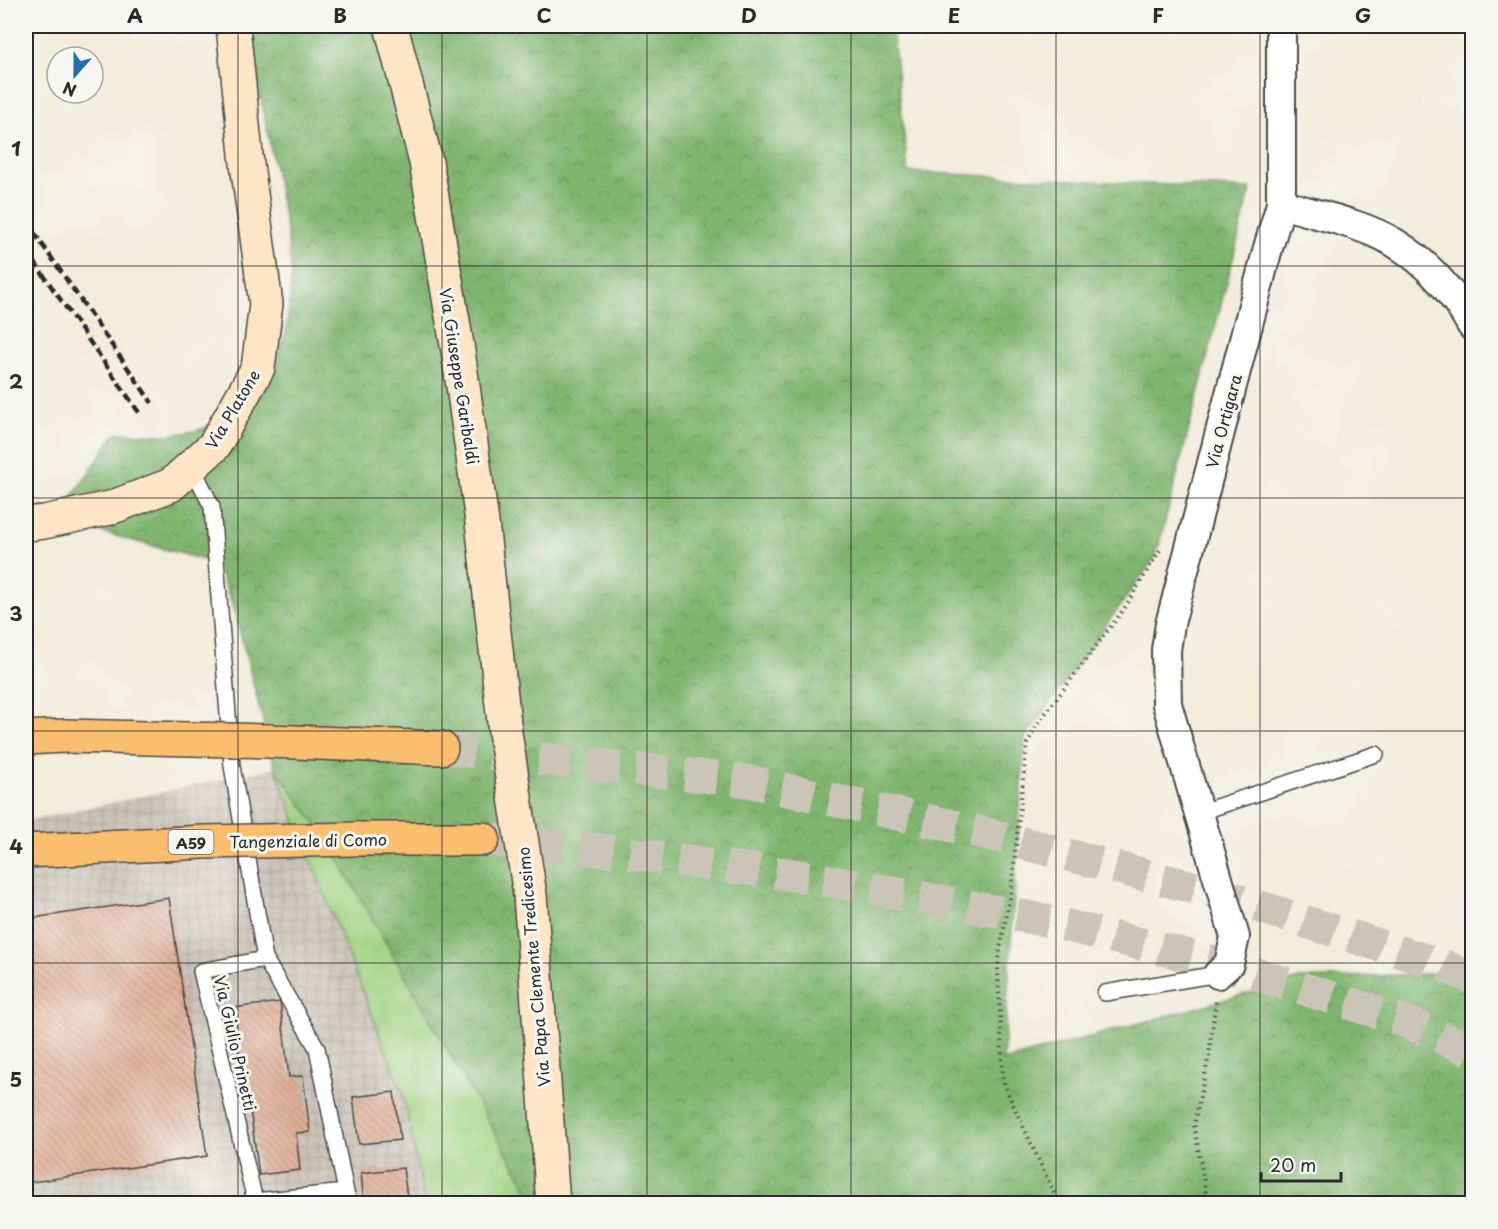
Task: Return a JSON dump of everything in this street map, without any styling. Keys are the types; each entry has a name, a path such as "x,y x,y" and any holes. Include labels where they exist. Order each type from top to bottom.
{"highway":[{"path":"26,738 65,736 441,748"},
{"name":"Tangenziale di Como","path":"26,851 203,842 483,839"}],"street":[{"name":"Via Platone","path":"26,524 110,508 171,485 214,446 258,368 266,304 233,26"},
{"name":"Via Giuseppe Garibaldi","path":"391,26 426,162 458,351 482,522 505,732"},
{"name":"Via Ortigara","path":"1218,974 1229,964 1235,938 1167,704 1166,650 1170,624 1281,204 1281,26"},
{"path":"1281,204 1365,230 1394,243 1444,283 1473,326"},
{"name":"Via Papa Clemente Tredicesimo","path":"505,732 530,895 553,1203"}],"lane":[{"path":"192,466 213,507 232,766 265,959"},
{"path":"1197,813 1376,754"},
{"name":"Via Giulio Prinetti","path":"265,959 317,1048 348,1198 255,1201 201,971 265,959"},
{"path":"1105,993 1218,974"}],"path":[{"path":"1059,1203 1003,1079 998,970 1011,892 1027,744 1036,726 1124,609 1165,541 1191,543"},
{"path":"1208,1203 1194,1125 1209,1054 1218,974"}],"shaded area":[{"path":"275,768 403,1094 425,1203 26,1203 26,821"}],"green space":[{"path":"247,26 892,26 908,172 1251,189 1156,556 1025,737 1003,1061 1299,979 1472,972 1472,1203 536,1203 324,835 275,768 234,609 216,563 71,524 72,497 116,433 167,435 196,431 226,420 268,383 286,333 292,275 286,227"},
{"path":"275,768 324,835 536,1203 425,1203 403,1094"}],"building":[{"path":"169,898 207,1156 26,1183 26,919"},
{"path":"280,1002 289,1077 303,1076 310,1132 296,1133 300,1170 259,1175 250,1108 246,1108 233,1008"},
{"path":"394,1092 400,1140 359,1144 353,1097"},
{"path":"403,1168 408,1204 364,1204 361,1173"}],"tunnel":[{"path":"441,748 747,781 980,832 1226,896 1444,966 1472,978"},
{"path":"483,839 620,852 807,877 1044,920 1234,967 1402,1020 1472,1051"}],"railway":[{"path":"26,221 152,403"},
{"path":"26,250 140,414"}]}
